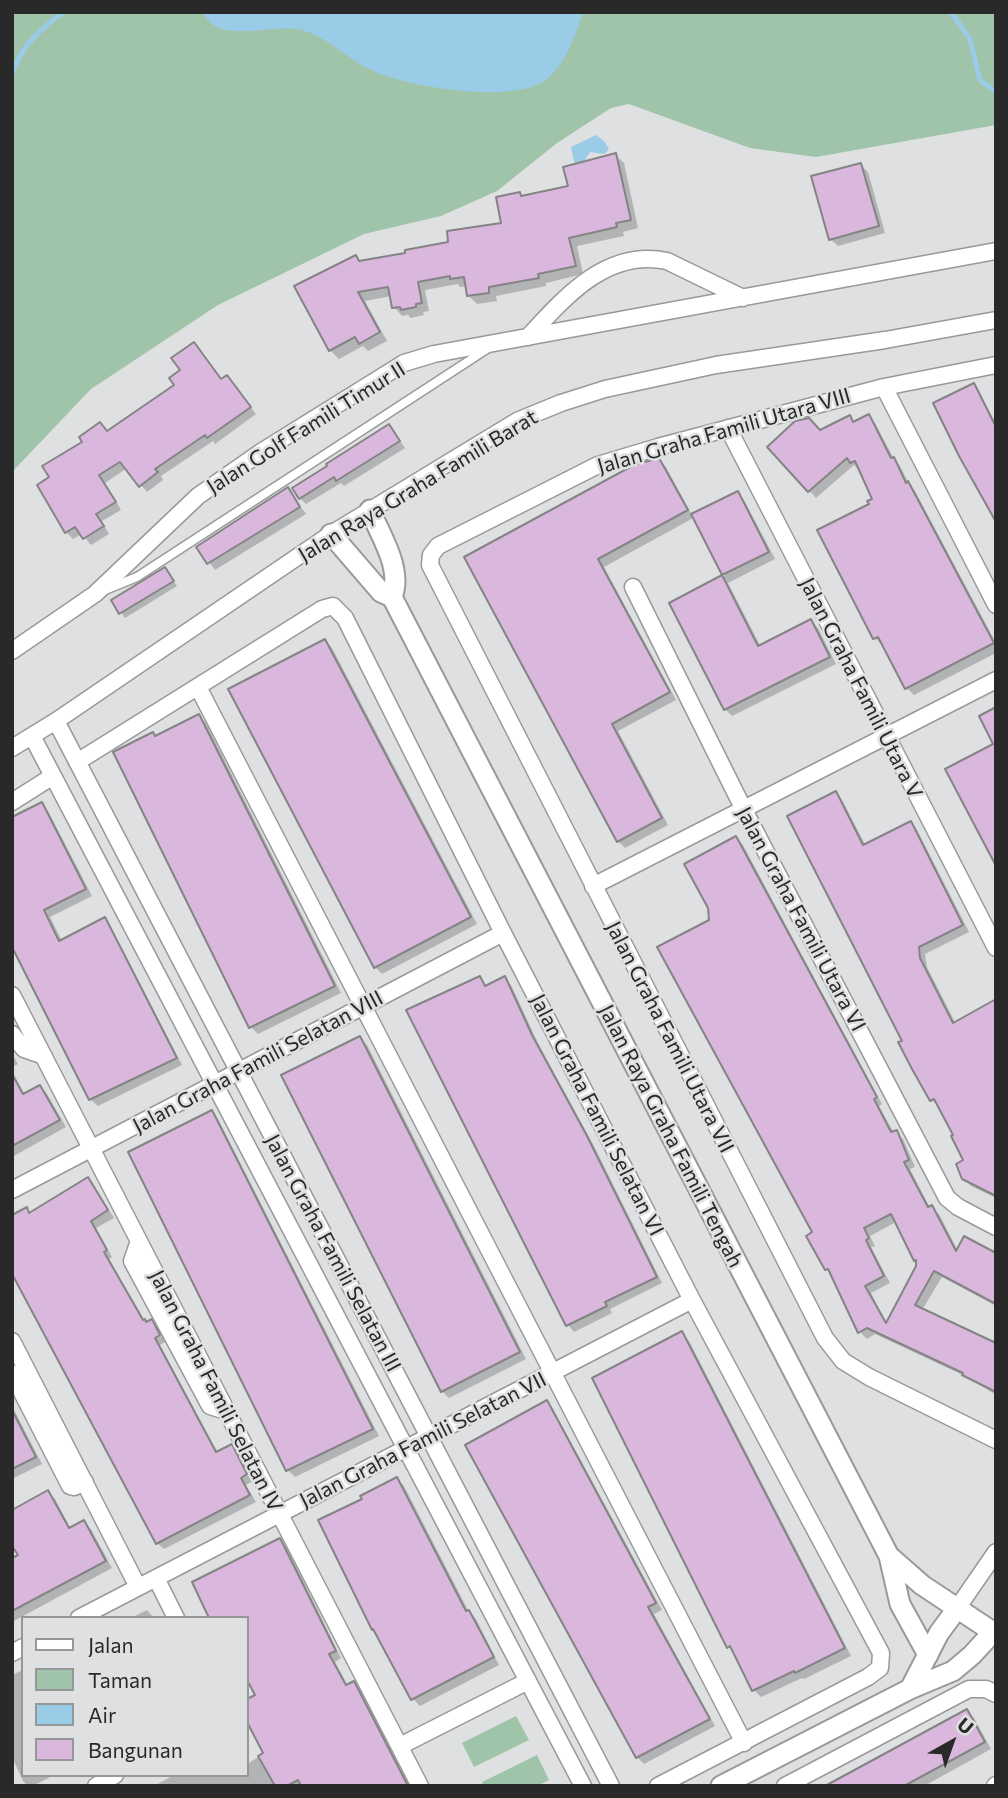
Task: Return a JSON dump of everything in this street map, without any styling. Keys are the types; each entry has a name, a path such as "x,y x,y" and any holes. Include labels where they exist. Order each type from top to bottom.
{"street":[{"name":"Jalan Golf Famili Timur II","path":"12,651 95,594 198,496 261,452 404,363 434,354 996,251"},
{"path":"528,337 579,285 617,265 638,259 667,261 743,299"},
{"name":"Jalan Raya Graha Famili Barat","path":"12,748 331,534 517,421 605,389 716,365 885,340 996,320"},
{"name":"Jalan Graha Famili Utara VIII","path":"431,555 438,546 597,465 884,387 996,365"},
{"path":"884,387 996,606"},
{"name":"Jalan Graha Famili Utara V","path":"728,428 996,948"},
{"name":"Jalan Raya Graha Famili Tengah","path":"370,510 394,568 397,584 392,597"},
{"name":"Jalan Raya Graha Famili Tengah","path":"331,534 381,592 392,597 889,1556 907,1574 994,1633"},
{"name":"Jalan Graha Famili Utara VII","path":"431,555 433,573 825,1338 843,1361 869,1377 996,1440"},
{"name":"Jalan Graha Famili Utara VI","path":"633,587 744,810 947,1198 958,1207 996,1227"},
{"name":"Jalan Graha Famili Selatan VI","path":"77,762 322,609 333,606 345,618 692,1300 881,1653 880,1668 868,1677 659,1786"},
{"path":"593,886 996,680"},
{"path":"198,687 744,1743"},
{"name":"Jalan Graha Famili Selatan III","path":"56,721 611,1786"},
{"name":"Jalan Graha Famili Selatan III","path":"32,736 583,1786"},
{"path":"12,803 53,776"},
{"name":"Jalan Graha Famili Selatan VIII","path":"12,1190 503,933"},
{"name":"Jalan Graha Famili Selatan IV","path":"12,995 420,1786"},
{"path":"12,1034 24,1049 44,1056"},
{"name":"Jalan Graha Famili Selatan VII","path":"83,1616 692,1300"},
{"path":"12,1341 138,1587"},
{"path":"12,1373 70,1486 85,1482"},
{"path":"910,1689 939,1633 996,1552"},
{"path":"889,1556 900,1604 928,1655"},
{"path":"156,1578 175,1616"},
{"path":"721,1786 962,1665 994,1633"},
{"path":"400,1746 528,1681"},
{"path":"785,1786 969,1689 986,1689 996,1694"},
{"path":"96,1786 112,1777"}],"lane":[{"path":"95,594 137,577 499,342"}],"green space":[{"path":"12,12 996,12 996,125 816,157 750,148 629,104 611,108 557,143 497,191 441,216 364,234 218,305 91,389 12,472"},
{"path":"516,1716 529,1740 474,1767 462,1743"},
{"path":"537,1755 549,1780 537,1786 484,1786 482,1782"}],"water":[{"path":"203,12 583,12 562,62 548,78 523,89 479,92 430,87 387,76 371,70 320,38 302,30 232,31 220,28 210,22"},
{"path":"596,135 609,149 604,154 590,152 582,165 574,162 571,147"}],"building":[{"path":"616,153 631,220 616,223 617,227 569,238 576,266 538,274 539,278 489,287 489,293 467,296 464,277 450,279 450,276 418,282 422,303 401,310 400,307 392,308 388,287 358,292 380,332 359,344 355,337 329,351 294,286 356,255 359,261 405,253 405,250 448,242 447,231 501,223 496,197 520,192 521,196 568,186 563,167"},
{"path":"861,163 879,226 829,240 811,176"},
{"path":"194,342 221,379 227,375 251,407 207,438 205,435 155,469 158,472 139,487 120,462 99,475 116,502 96,514 104,526 83,539 75,527 65,533 37,485 49,477 42,466 82,442 79,437 100,422 107,431 174,385 169,378 180,370 171,358"},
{"path":"974,383 996,427 996,522 933,403"},
{"path":"869,414 891,458 894,457 906,483 908,481 994,643 905,689 878,637 873,639 817,530 869,504 867,501 872,499 855,461 850,463 847,458 808,492 767,447 795,421 809,418 820,430 850,415 853,422"},
{"path":"389,424 400,441 336,481 334,477 299,499 292,488"},
{"path":"659,458 688,510 598,559 670,692 612,724 662,818 617,842 464,557 634,465"},
{"path":"288,487 300,507 207,564 196,547"},
{"path":"738,491 769,552 722,575 691,514"},
{"path":"165,567 174,581 119,614 111,600"},
{"path":"722,575 758,646 811,619 830,657 724,710 669,603"},
{"path":"325,639 471,917 374,968 228,689"},
{"path":"996,707 996,866 945,769 993,744 979,716"},
{"path":"199,714 335,986 249,1028 113,752 153,732 155,736"},
{"path":"836,791 863,845 911,821 963,925 919,947 920,958 953,1023 996,999 996,1196 962,1179 956,1164 963,1160 951,1136 953,1135 934,1099 930,1101 912,1069 898,1042 902,1041 787,816"},
{"path":"42,802 86,889 44,910 59,941 105,917 177,1058 89,1100 12,947 12,817"},
{"path":"736,836 877,1097 874,1099 891,1132 897,1130 909,1160 904,1162 928,1207 932,1205 956,1251 964,1236 996,1253 996,1304 934,1271 915,1305 996,1343 996,1392 962,1375 963,1373 867,1328 858,1333 828,1269 825,1270 806,1236 812,1232 657,947 709,920 708,908 684,864","holes":["891,1214 914,1261 916,1260 916,1266 886,1323 865,1286 884,1276 866,1240 869,1238 864,1228"]},
{"path":"480,976 485,986 505,976 532,1035 587,1136 657,1277 605,1302 607,1306 566,1326 406,1010"},
{"path":"360,1036 520,1352 441,1392 281,1075"},
{"path":"12,1074 23,1094 40,1085 60,1120 12,1146"},
{"path":"212,1110 373,1429 286,1471 128,1152"},
{"path":"88,1177 108,1210 91,1221 107,1250 104,1252 143,1320 146,1322 152,1319 160,1335 155,1338 216,1452 232,1444 247,1474 241,1478 250,1495 156,1544 12,1274 12,1215 27,1207 29,1213"},
{"path":"682,1331 845,1648 752,1691 730,1646 727,1648 592,1378"},
{"path":"547,1400 656,1603 648,1607 710,1719 636,1758 465,1445"},
{"path":"12,1410 36,1457 12,1469"},
{"path":"397,1477 466,1611 469,1610 494,1657 411,1700 372,1630 318,1520 362,1499 360,1496"},
{"path":"48,1490 69,1528 84,1520 106,1561 12,1611 12,1558 18,1555 12,1546 12,1510"},
{"path":"280,1538 336,1651 329,1654 346,1685 354,1681 408,1786 301,1786 298,1780 287,1786 275,1786 258,1756 263,1753 248,1724 248,1698 255,1695 248,1682 248,1616 208,1616 192,1582"},
{"path":"967,1709 985,1742 904,1786 825,1786"}],"waterway":[{"path":"12,75 15,65 32,39 64,12"},
{"path":"951,12 970,39 980,80 996,92"}]}
